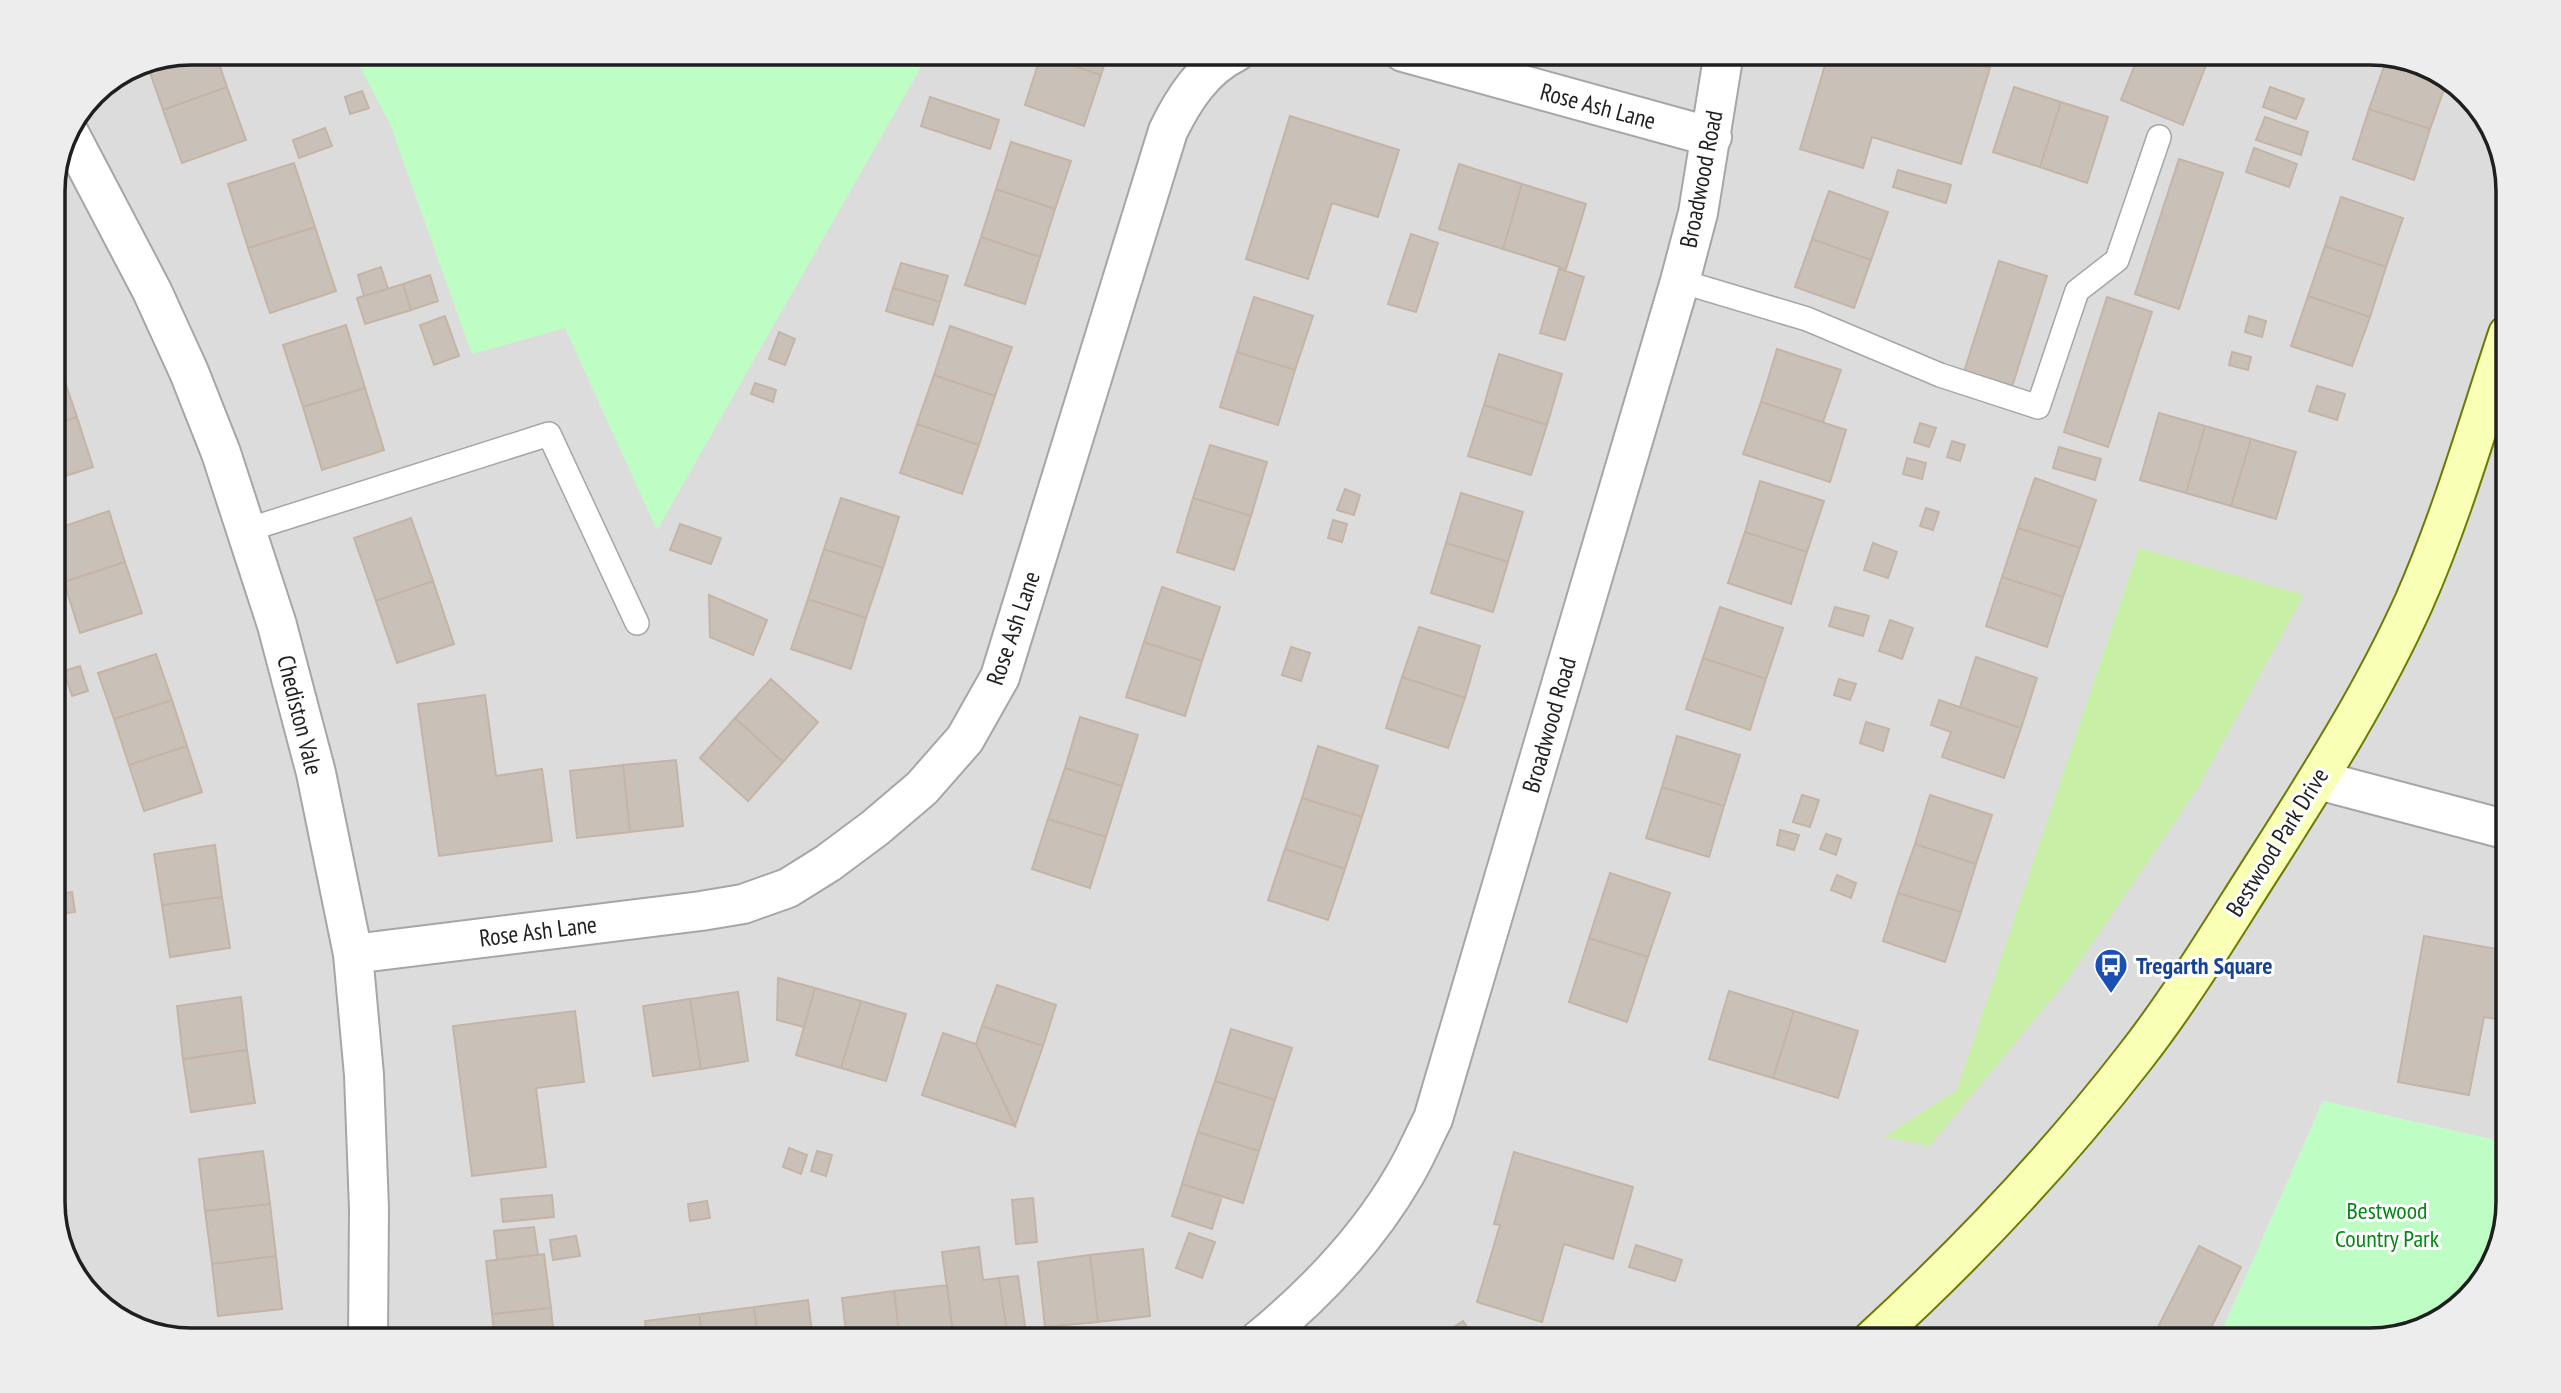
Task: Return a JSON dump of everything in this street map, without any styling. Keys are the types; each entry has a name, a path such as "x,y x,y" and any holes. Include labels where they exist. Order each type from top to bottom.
{"street":[{"name":"Rose Ash Lane","path":"353,954 743,904 788,888 828,863 922,788 965,739 1000,677 1168,131 1189,93 1220,65"},
{"name":"Rose Ash Lane","path":"1451,65 1712,136"},
{"name":"Broadwood Road","path":"1272,1328 1322,1283 1363,1237 1404,1177 1433,1119 1680,281 1698,213 1722,65"},
{"name":"Chediston Vale","path":"74,143 152,291 189,372 221,453 277,625 316,773 353,954 364,1088 369,1209 368,1328"},
{"name":"Bestwood Park Drive","path":"1885,1328 1945,1273 2037,1176 2136,1056 2186,985 2318,780 2376,682 2413,603 2440,538 2496,370"},
{"path":"2318,780 2496,827"}],"lane":[{"path":"1680,281 1807,319 1940,374 2038,407 2077,290 2117,260 2159,136"},
{"path":"247,530 549,434 637,623"}],"shaded area":[{"path":"183,65 2370,65 2403,69 2418,74 2453,96 2475,121 2490,150 2496,183 2496,1140 2323,1101 2223,1328 191,1328 158,1324 143,1319 108,1297 86,1272 71,1243 65,1210 65,183 71,150 91,114 121,86 143,74"}],"green space":[{"path":"359,65 922,65 657,530 565,328 472,354 390,124"},
{"path":"2139,548 2304,595 2198,788 2069,978 1930,1146 1884,1137 1957,1090"},
{"name":"Bestwood Country Park","path":"2323,1101 2496,1140 2495,1218 2487,1250 2465,1285 2440,1307 2418,1319 2386,1327 2223,1328"}],"building":[{"path":"183,65 219,65 227,87 163,110 150,72"},
{"path":"1038,65 1071,65 1101,75 1084,126 1025,105"},
{"path":"1071,65 1104,65 1101,75"},
{"path":"1825,65 1980,65 1990,68 1961,164 1872,137 1863,168 1800,149"},
{"path":"2135,65 2206,65 2183,125 2121,100"},
{"path":"2384,66 2418,74 2444,89 2430,129 2369,109"},
{"path":"227,87 246,140 182,163 163,110"},
{"path":"2014,87 2061,102 2040,167 1993,152"},
{"path":"2270,87 2304,99 2296,119 2263,107"},
{"path":"362,91 369,108 350,114 345,97"},
{"path":"930,97 999,120 990,149 921,126"},
{"path":"2061,102 2108,117 2087,183 2040,167"},
{"path":"2369,109 2430,129 2414,180 2353,159"},
{"path":"1290,116 1399,150 1378,217 1332,203 1308,279 1246,259"},
{"path":"2265,117 2308,132 2301,155 2256,140"},
{"path":"325,128 332,146 299,158 293,140"},
{"path":"1011,142 1071,161 1055,209 996,189"},
{"path":"2254,148 2297,164 2289,187 2246,172"},
{"path":"2179,159 2223,173 2179,309 2135,294"},
{"path":"294,163 315,227 248,248 228,184"},
{"path":"1459,164 1522,184 1503,249 1439,229"},
{"path":"1898,170 1951,185 1946,203 1893,187"},
{"path":"1522,184 1586,204 1566,269 1503,249"},
{"path":"996,189 1055,209 1040,257 981,237"},
{"path":"1829,191 1888,212 1871,260 1812,239"},
{"path":"2341,197 2403,218 2386,267 2325,246"},
{"path":"315,227 336,291 270,313 248,248"},
{"path":"1411,234 1438,243 1416,312 1388,304"},
{"path":"981,237 1040,257 1025,304 965,285"},
{"path":"1812,239 1871,260 1854,308 1795,287"},
{"path":"2325,246 2386,267 2370,317 2308,296"},
{"path":"1999,261 2047,276 2011,390 1963,375"},
{"path":"901,263 948,276 940,302 893,288"},
{"path":"381,267 388,289 364,296 358,275"},
{"path":"1559,269 1584,277 1565,340 1540,333"},
{"path":"430,275 438,301 411,310 403,284"},
{"path":"403,284 411,310 365,324 357,298"},
{"path":"893,288 940,302 933,325 886,311"},
{"path":"2308,296 2370,317 2352,366 2291,346"},
{"path":"1254,297 1313,316 1295,370 1237,352"},
{"path":"2107,297 2152,312 2108,447 2064,432"},
{"path":"445,316 459,356 434,365 420,325"},
{"path":"2249,316 2266,321 2262,337 2245,332"},
{"path":"346,325 365,388 303,407 283,345"},
{"path":"950,326 1012,347 995,396 934,375"},
{"path":"779,332 795,339 785,365 769,359"},
{"path":"1777,349 1841,370 1823,422 1761,402"},
{"path":"1237,352 1295,370 1278,425 1220,407"},
{"path":"2232,352 2251,357 2248,370 2229,365"},
{"path":"1499,354 1562,374 1547,425 1484,405"},
{"path":"934,375 995,396 979,445 917,424"},
{"path":"65,382 77,417 65,421"},
{"path":"755,383 776,390 773,402 751,394"},
{"path":"2317,386 2345,394 2337,420 2309,411"},
{"path":"365,388 384,450 322,470 303,407"},
{"path":"1761,402 1846,430 1830,482 1743,454"},
{"path":"1484,405 1547,425 1531,475 1468,456"},
{"path":"2159,413 2205,426 2186,493 2140,480"},
{"path":"77,417 93,467 65,476 65,421"},
{"path":"1920,423 1936,428 1929,447 1914,442"},
{"path":"917,424 979,445 962,494 900,473"},
{"path":"2205,426 2251,439 2231,506 2186,493"},
{"path":"2251,439 2296,452 2276,519 2231,506"},
{"path":"1952,441 1965,445 1960,461 1947,457"},
{"path":"1210,445 1267,462 1251,516 1193,498"},
{"path":"2059,447 2101,459 2095,480 2053,468"},
{"path":"1907,458 1926,463 1922,479 1903,474"},
{"path":"2035,478 2096,500 2080,548 2018,528"},
{"path":"1760,481 1824,501 1807,552 1745,532"},
{"path":"1345,489 1360,495 1354,515 1337,510"},
{"path":"1461,493 1523,512 1508,562 1446,543"},
{"path":"841,498 899,517 883,568 824,549"},
{"path":"1193,498 1251,516 1234,570 1177,552"},
{"path":"1926,508 1939,512 1933,530 1920,526"},
{"path":"109,511 125,562 65,582 65,526"},
{"path":"411,518 433,581 376,601 354,538"},
{"path":"1333,520 1347,524 1342,542 1328,538"},
{"path":"680,524 721,538 711,564 670,550"},
{"path":"2018,528 2080,548 2063,597 2002,577"},
{"path":"1745,532 1807,552 1791,604 1728,583"},
{"path":"1446,543 1508,562 1493,612 1431,593"},
{"path":"1873,543 1897,552 1888,578 1864,570"},
{"path":"824,549 883,568 866,618 808,599"},
{"path":"125,562 142,613 80,633 65,582"},
{"path":"2002,577 2063,597 2047,647 1986,626"},
{"path":"433,581 454,644 397,663 376,601"},
{"path":"1162,587 1220,607 1202,661 1144,642"},
{"path":"709,595 767,620 753,655 710,637"},
{"path":"808,599 866,618 851,669 791,649"},
{"path":"1720,607 1783,628 1766,679 1703,658"},
{"path":"1835,607 1869,616 1863,636 1829,626"},
{"path":"1890,620 1913,628 1902,659 1879,651"},
{"path":"1419,627 1480,646 1465,698 1402,677"},
{"path":"1144,642 1202,661 1185,716 1126,697"},
{"path":"1291,647 1310,653 1301,681 1282,675"},
{"path":"156,654 172,700 114,719 98,673"},
{"path":"1976,657 2037,678 2021,728 1960,707"},
{"path":"1703,658 1766,679 1750,730 1686,709"},
{"path":"80,666 88,691 72,696 65,671"},
{"path":"1402,677 1465,698 1448,748 1386,728"},
{"path":"771,679 818,722 783,762 735,718"},
{"path":"1839,679 1856,684 1850,700 1834,695"},
{"path":"485,695 496,776 542,769 552,841 439,856 418,704"},
{"path":"172,700 187,746 129,765 114,719"},
{"path":"1939,700 2021,728 2004,778 1942,757 1951,732 1931,725"},
{"path":"1080,717 1138,735 1122,786 1065,768"},
{"path":"735,718 783,762 748,801 700,758"},
{"path":"1866,722 1889,729 1883,751 1860,743"},
{"path":"1677,736 1740,755 1724,806 1662,787"},
{"path":"187,746 202,792 144,811 129,765"},
{"path":"1318,746 1378,766 1362,817 1302,798"},
{"path":"676,760 683,826 630,832 623,765"},
{"path":"623,765 630,832 577,838 570,771"},
{"path":"1065,768 1122,786 1106,837 1048,819"},
{"path":"1662,787 1724,806 1709,857 1646,838"},
{"path":"1802,795 1819,800 1810,827 1793,822"},
{"path":"1930,795 1992,815 1976,864 1915,844"},
{"path":"1302,798 1362,817 1345,869 1285,849"},
{"path":"1048,819 1106,837 1090,888 1032,869"},
{"path":"1780,830 1799,835 1794,850 1777,845"},
{"path":"1826,834 1841,839 1836,855 1820,849"},
{"path":"1915,844 1976,864 1961,912 1898,893"},
{"path":"215,845 222,897 162,905 154,854"},
{"path":"1285,849 1345,869 1328,920 1268,900"},
{"path":"1610,873 1670,893 1648,957 1589,938"},
{"path":"1837,875 1856,883 1851,898 1831,890"},
{"path":"72,892 75,912 65,913 65,893"},
{"path":"1898,893 1961,912 1945,962 1883,941"},
{"path":"222,897 230,948 170,957 162,905"},
{"path":"2424,936 2496,949 2496,1019 2484,1017 2469,1095 2398,1082"},
{"path":"1589,938 1648,957 1627,1022 1569,1002"},
{"path":"778,978 815,988 804,1027 777,1020"},
{"path":"997,985 1056,1005 1043,1046 982,1026"},
{"path":"815,988 861,1001 841,1068 796,1055"},
{"path":"1729,991 1794,1011 1773,1078 1709,1059"},
{"path":"738,992 748,1061 701,1069 690,999"},
{"path":"241,997 247,1050 183,1059 177,1006"},
{"path":"690,999 701,1069 653,1076 643,1006"},
{"path":"861,1001 906,1014 886,1081 841,1068"},
{"path":"575,1011 584,1082 536,1088 546,1167 472,1176 453,1026"},
{"path":"1794,1011 1858,1031 1838,1098 1773,1078"},
{"path":"982,1026 1043,1046 1015,1126 976,1044"},
{"path":"1231,1029 1292,1048 1275,1100 1215,1081"},
{"path":"943,1033 976,1044 1015,1126 922,1095"},
{"path":"247,1050 255,1103 191,1112 183,1059"},
{"path":"1215,1081 1275,1100 1259,1151 1198,1132"},
{"path":"1198,1132 1259,1151 1243,1203 1182,1184"},
{"path":"789,1148 807,1155 801,1174 783,1167"},
{"path":"263,1151 270,1204 205,1211 199,1159"},
{"path":"817,1151 832,1155 826,1176 811,1171"},
{"path":"1514,1152 1633,1187 1613,1259 1564,1244 1542,1322 1477,1302 1500,1225 1494,1224"},
{"path":"1182,1184 1222,1196 1212,1229 1172,1216"},
{"path":"552,1195 554,1217 503,1222 501,1199"},
{"path":"1033,1198 1037,1242 1016,1244 1012,1200"},
{"path":"707,1201 710,1218 690,1221 688,1204"},
{"path":"270,1204 276,1256 212,1264 205,1211"},
{"path":"534,1227 538,1255 497,1260 494,1231"},
{"path":"1189,1233 1215,1242 1202,1278 1176,1268"},
{"path":"576,1236 580,1256 553,1260 550,1240"},
{"path":"1636,1245 1682,1260 1675,1281 1629,1267"},
{"path":"2199,1246 2241,1267 2211,1328 2158,1328"},
{"path":"979,1247 983,1280 999,1278 1006,1328 952,1328 942,1252"},
{"path":"1143,1249 1150,1316 1098,1322 1090,1255"},
{"path":"544,1254 551,1308 492,1314 486,1261"},
{"path":"1090,1255 1098,1322 1045,1327 1038,1262"},
{"path":"276,1256 282,1309 218,1316 212,1264"},
{"path":"1018,1276 1025,1328 1006,1328 999,1278"},
{"path":"947,1285 952,1328 899,1328 894,1291"},
{"path":"894,1291 899,1328 846,1328 842,1298"},
{"path":"808,1300 812,1328 757,1328 754,1307"},
{"path":"754,1307 757,1328 701,1328 699,1314"},
{"path":"551,1308 553,1328 494,1328 492,1314"},
{"path":"699,1314 701,1328 646,1328 645,1321"},
{"path":"1463,1321 1468,1328 1452,1328"}],"place":[{"name":"Tregarth Square","path":"2111,995"}]}
